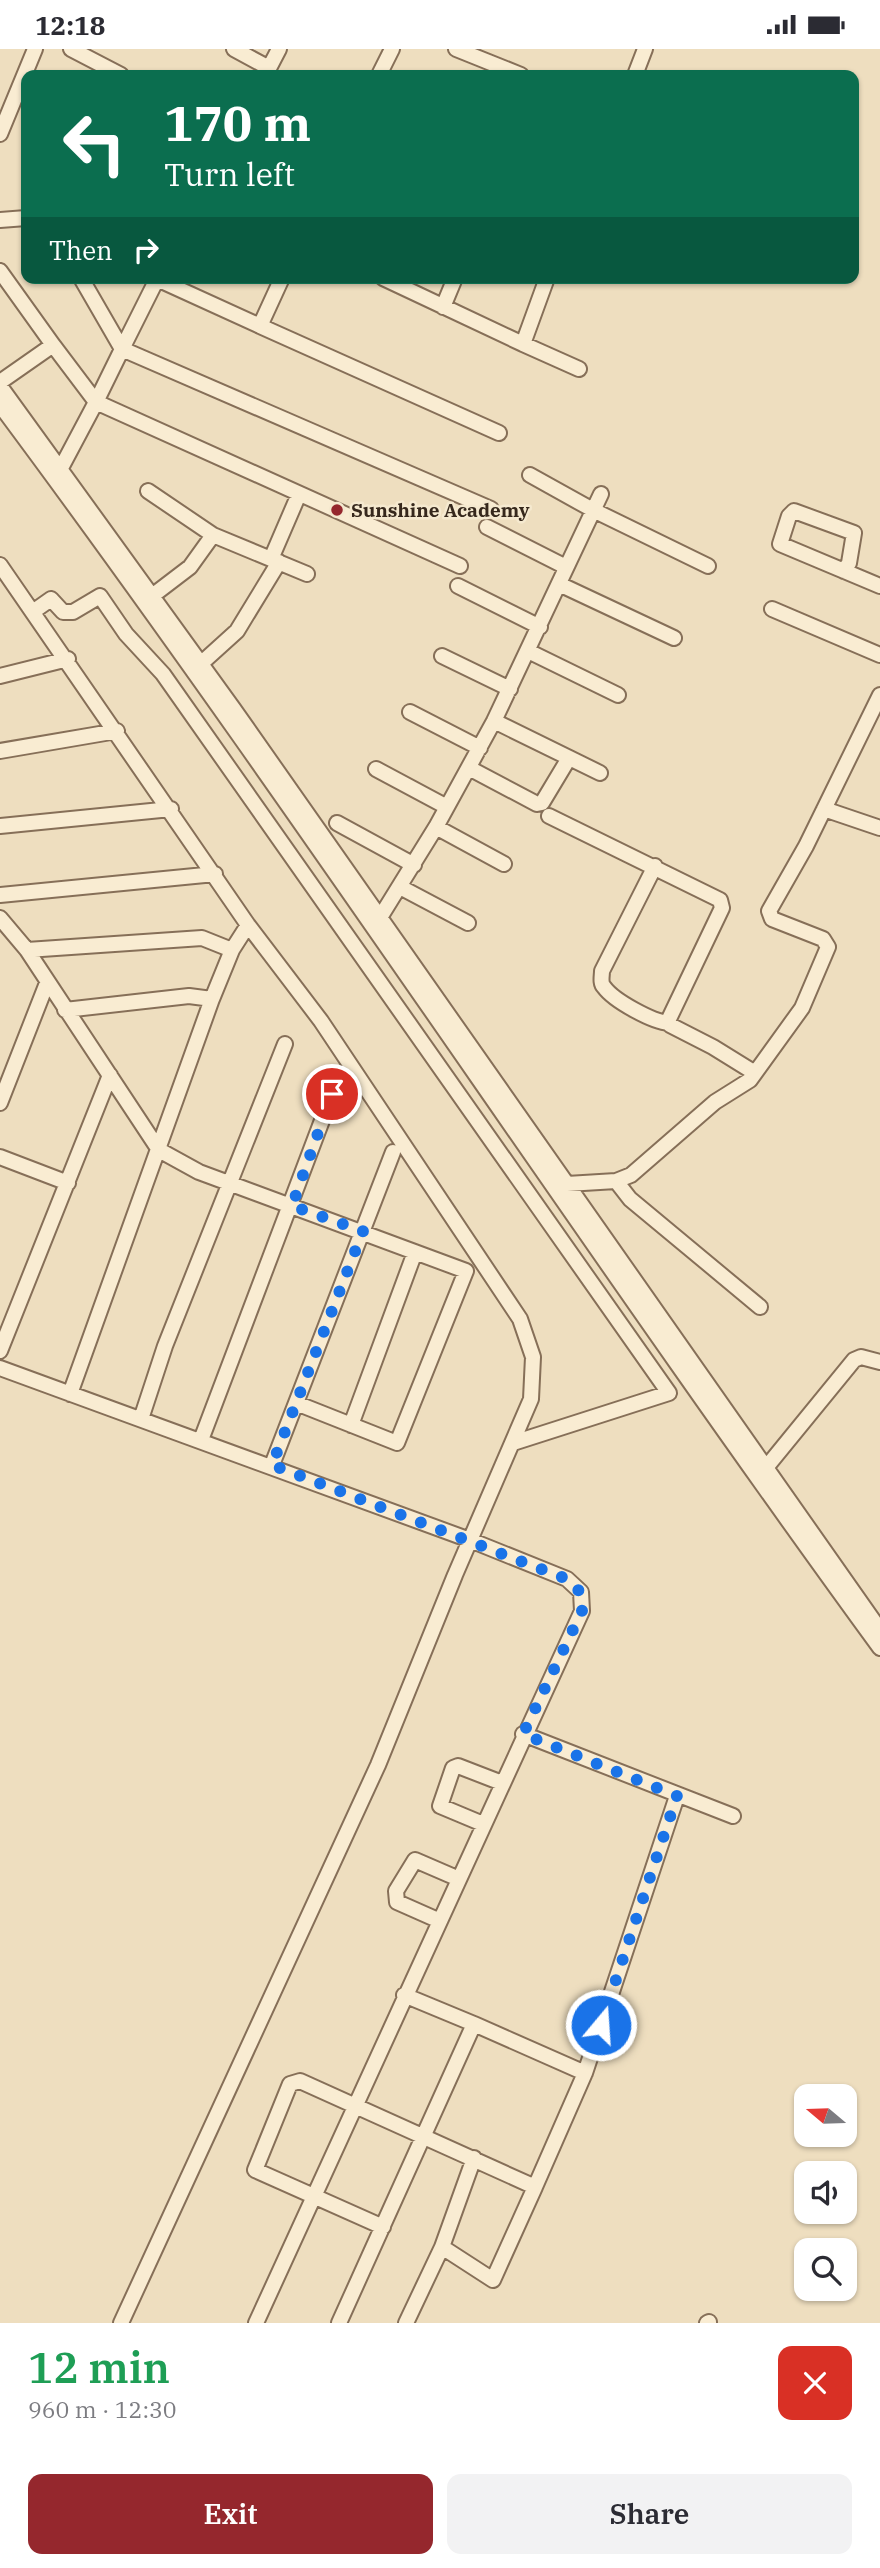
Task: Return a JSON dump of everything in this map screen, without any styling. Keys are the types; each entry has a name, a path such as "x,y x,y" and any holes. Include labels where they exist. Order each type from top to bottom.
{"street":[{"path":"26,70 35,49"},
{"path":"71,49 103,70"},
{"path":"234,49 266,70"},
{"path":"268,70 279,49"},
{"path":"382,70 392,49"},
{"path":"456,49 508,70"},
{"path":"637,70 645,49"},
{"path":"0,134 21,83"},
{"path":"0,220 21,218"},
{"path":"0,271 96,402 460,566"},
{"path":"84,284 122,349 491,509"},
{"path":"61,468 154,284"},
{"path":"168,284 499,433"},
{"path":"260,326 279,284"},
{"path":"395,284 579,369"},
{"path":"443,307 452,284"},
{"path":"523,344 545,284"},
{"path":"53,345 0,384 152,596 196,668"},
{"path":"0,405 196,668 377,923 880,1648"},
{"path":"530,475 593,510 708,566"},
{"path":"148,491 213,535 306,574"},
{"path":"196,668 237,631 275,561 299,494"},
{"path":"377,923 414,865 480,748 540,627 601,494"},
{"path":"844,571 849,563 854,533 794,511 789,516 780,544 844,571 880,586"},
{"path":"487,527 566,567"},
{"path":"152,596 190,568 213,535"},
{"path":"0,565 68,659 248,925 321,1021 520,1319 533,1357 531,1399 378,1765 121,2323"},
{"path":"0,591 13,582"},
{"path":"559,584 674,638"},
{"path":"458,586 540,627"},
{"path":"34,611 51,599 63,612 74,612 100,596 202,730 669,1394 513,1443"},
{"path":"772,609 880,655"},
{"path":"528,651 618,695"},
{"path":"442,656 510,689"},
{"path":"0,676 68,659"},
{"path":"562,1187 616,1181 631,1175 652,1160 715,1102 750,1080 802,1008 828,947 823,939 772,919 769,911 824,809 880,695"},
{"path":"410,712 480,748"},
{"path":"494,721 600,773"},
{"path":"0,751 117,731"},
{"path":"469,768 537,804 548,795 569,758"},
{"path":"376,769 447,807"},
{"path":"0,826 171,809"},
{"path":"824,809 880,828"},
{"path":"549,815 719,900 722,908 669,1023"},
{"path":"337,823 414,865"},
{"path":"436,827 503,864"},
{"path":"655,866 602,971 604,988 632,1008 658,1022 669,1023 755,1073"},
{"path":"0,895 215,874"},
{"path":"400,887 468,923"},
{"path":"0,918 27,950 159,1150 176,1161 466,1271 397,1443 296,1403"},
{"path":"70,1394 212,999 232,950 248,925"},
{"path":"27,950 202,938 232,950"},
{"path":"0,1103 47,983"},
{"path":"65,1010 189,996 212,999"},
{"path":"141,1419 165,1346 285,1044"},
{"path":"0,1351 110,1075"},
{"path":"201,1440 292,1206 332,1094"},
{"path":"272,1465 393,1152"},
{"path":"0,1157 68,1183"},
{"path":"616,1181 629,1199 760,1307"},
{"path":"351,1425 415,1252"},
{"path":"761,1474 854,1360 861,1357 880,1362"},
{"path":"0,1368 272,1465 470,1540 567,1579 581,1593 582,1611 523,1734 256,2323"},
{"path":"761,1474 880,1630"},
{"path":"523,1734 733,1816"},
{"path":"483,1824 440,1806 453,1768 458,1766 502,1783"},
{"path":"442,2247 493,2280 585,2073 677,1796"},
{"path":"440,1921 397,1902 396,1891 415,1860 459,1879"},
{"path":"404,1995 585,2073"},
{"path":"339,2323 474,2024"},
{"path":"383,2227 255,2170 290,2084 300,2081 535,2187"},
{"path":"406,2323 442,2247 474,2158"}],"place":[{"name":"Sunshine Academy","path":"337,510"}],"route":[{"path":"332,1094 292,1206 363,1231 272,1465 567,1579 581,1593 582,1611 523,1734 677,1796 601,2025"}]}
